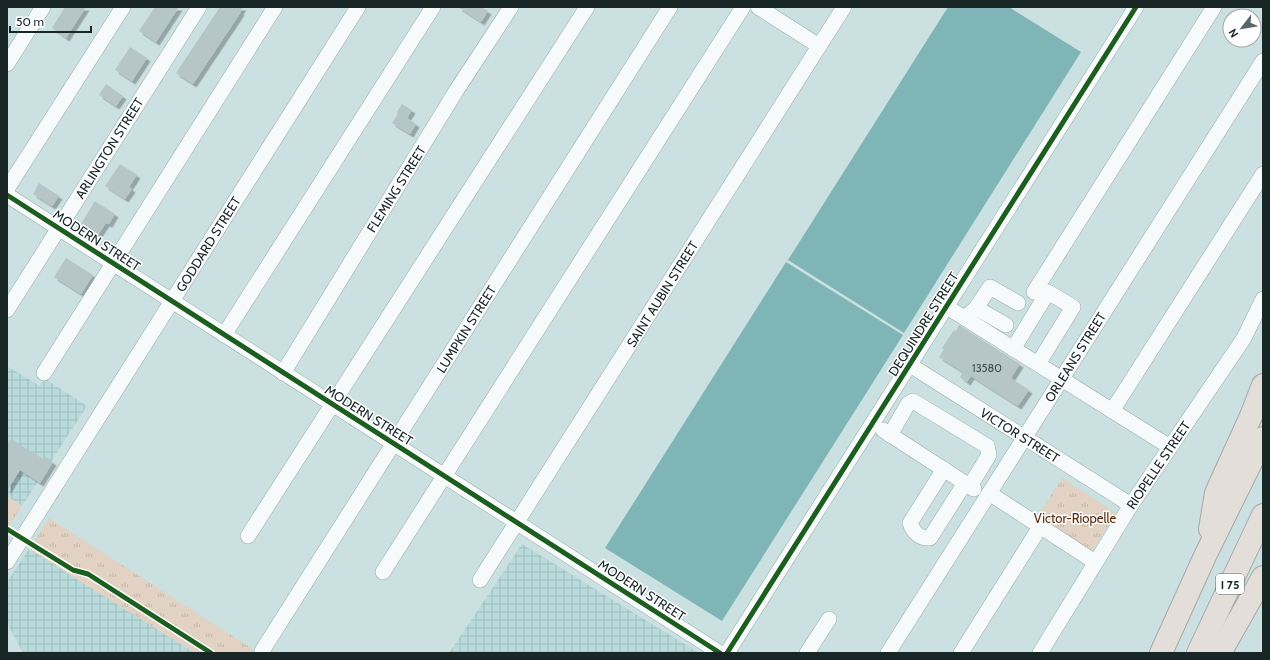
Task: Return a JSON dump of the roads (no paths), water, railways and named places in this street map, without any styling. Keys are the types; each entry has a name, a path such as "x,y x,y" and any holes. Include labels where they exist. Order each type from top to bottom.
{"highway":[{"path":"1205,556 1216,493 1251,416 1263,385"},
{"name":"I 75","path":"1161,653 1205,556 1263,438"},
{"name":"I 75","path":"1198,653 1263,515"},
{"path":"1220,653 1263,577"}],"street":[{"path":"7,64 43,7"},
{"path":"7,189 123,7"},
{"name":"ARLINGTON STREET","path":"7,310 199,7"},
{"path":"44,373 275,7"},
{"name":"GODDARD STREET","path":"7,562 358,7"},
{"path":"224,335 433,7"},
{"name":"FLEMING STREET","path":"283,373 456,91 511,7"},
{"path":"248,536 587,7"},
{"name":"LUMPKIN STREET","path":"262,651 670,7"},
{"path":"383,572 743,7"},
{"path":"758,7 819,46"},
{"name":"SAINT AUBIN STREET","path":"480,580 844,7"},
{"name":"DEQUINDRE STREET","path":"727,653 1136,7"},
{"path":"1034,292 1214,7"},
{"name":"ORLEANS STREET","path":"888,653 1263,61"},
{"path":"1112,411 1263,174"},
{"name":"MODERN STREET","path":"7,195 720,653"},
{"path":"964,318 976,308 990,287 1018,303"},
{"path":"1014,349 1048,292 1073,307 1038,364"},
{"name":"RIOPELLE STREET","path":"1040,653 1131,505 1244,338 1263,299"},
{"path":"947,307 1170,447"},
{"path":"976,308 1006,325"},
{"name":"VICTOR STREET","path":"910,365 1131,505"},
{"path":"890,435 908,404 913,401 987,446 989,455 930,538 924,538 914,532 910,523 944,470"},
{"path":"872,424 968,485 988,495 1095,562"},
{"path":"961,653 1040,527"},
{"path":"807,653 829,619"}],"park label":[{"name":"Victor-Riopelle","path":"1075,518"}]}
